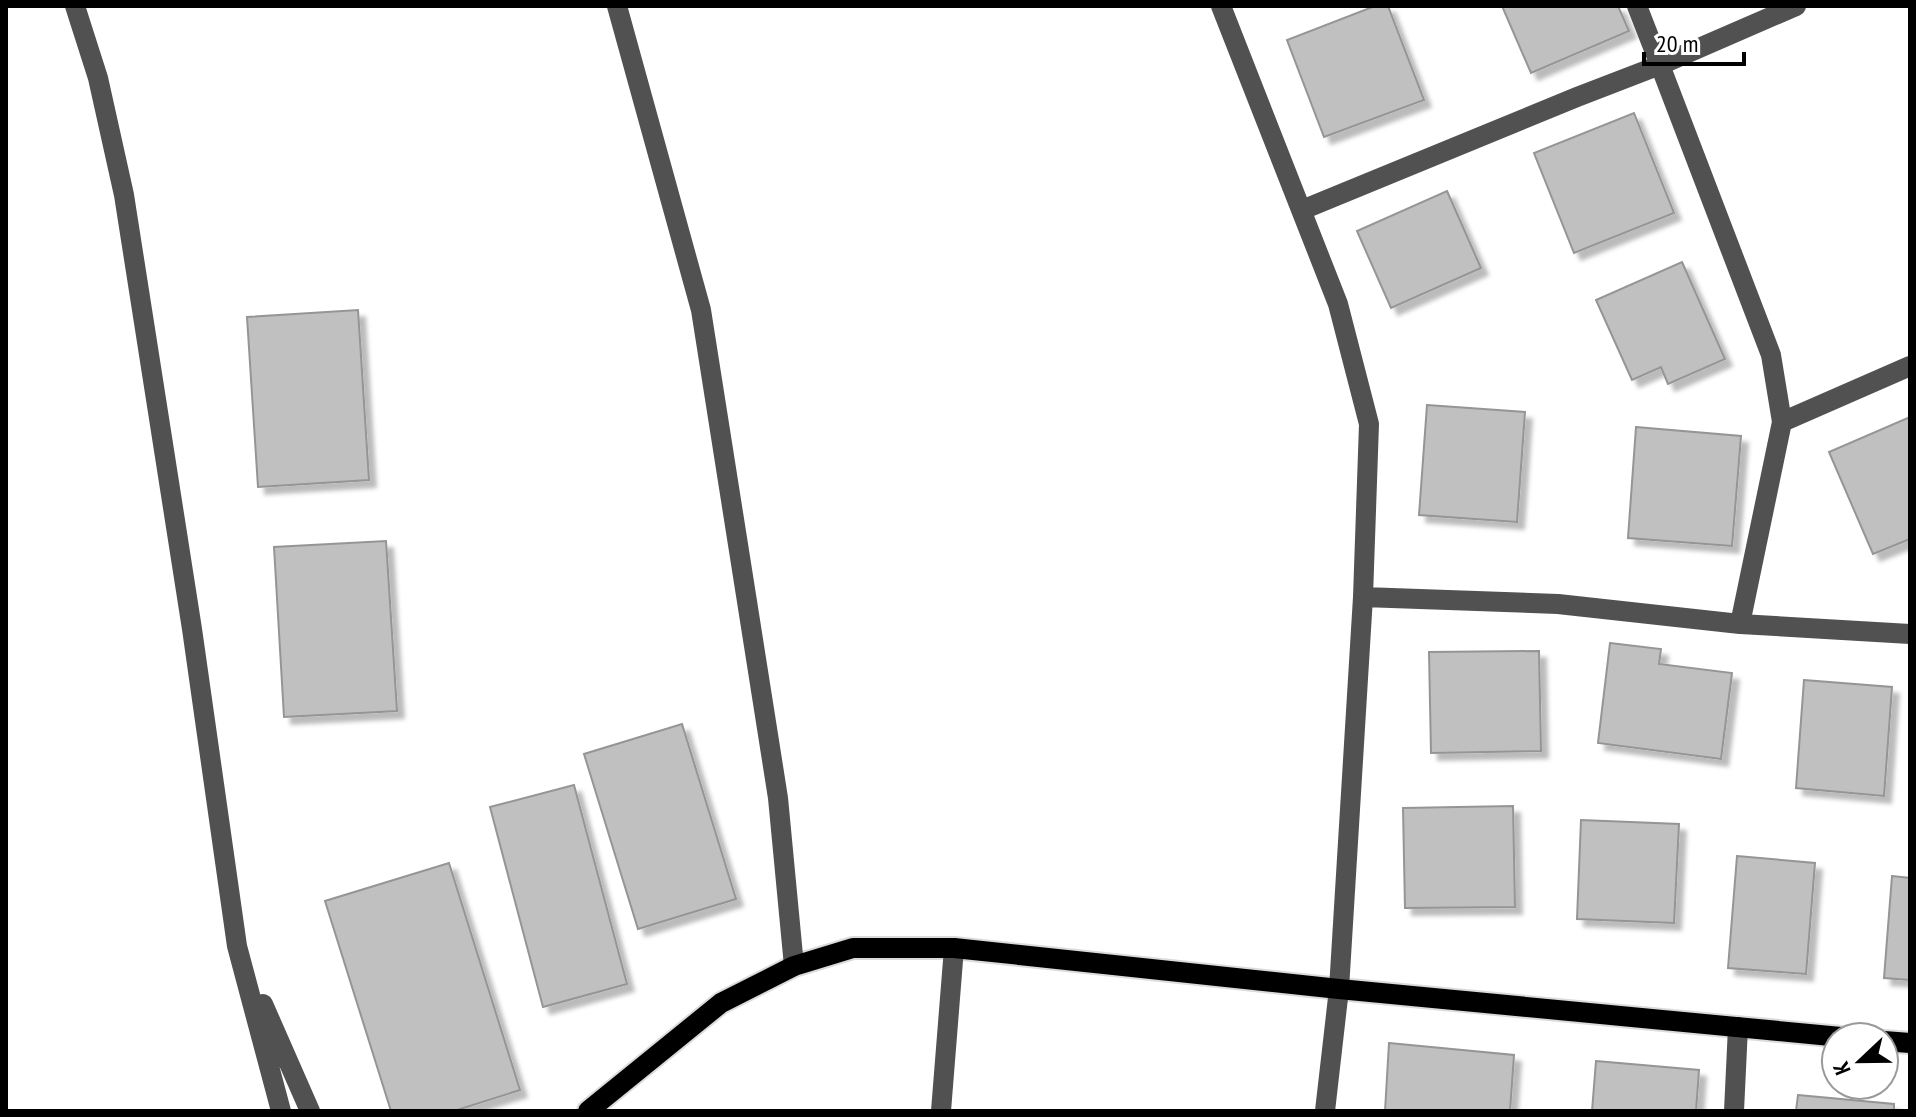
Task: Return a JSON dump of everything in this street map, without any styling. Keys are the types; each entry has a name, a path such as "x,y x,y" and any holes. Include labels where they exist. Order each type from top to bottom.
{"main road":[{"path":"588,1111 721,1003 794,966 853,948 954,948 1820,1035"}],"street":[{"path":"75,6 98,78 124,195 192,629 237,946 281,1111"},
{"path":"617,6 701,310 778,798 794,966"},
{"path":"1221,6 1338,304 1369,424 1363,597 1339,989 1325,1111"},
{"path":"1637,6 1771,355 1782,422 1740,624"},
{"path":"1302,210 1660,65 1796,6"},
{"path":"1782,422 1910,366"},
{"path":"1363,597 1558,604 1740,624 1910,634"},
{"path":"237,946 310,1111"},
{"path":"941,1111 954,948"},
{"path":"1734,1111 1738,1027"}],"building":[{"path":"1375,6 1388,6 1424,100 1324,137 1287,40"},
{"path":"1502,6 1618,6 1629,31 1531,73"},
{"path":"1634,113 1674,213 1574,253 1534,153"},
{"path":"1447,191 1481,268 1391,308 1357,231"},
{"path":"1682,262 1725,359 1668,384 1661,367 1632,380 1596,300"},
{"path":"358,310 369,480 258,487 247,317"},
{"path":"1427,405 1525,412 1517,522 1419,515"},
{"path":"1910,417 1910,539 1873,554 1829,452"},
{"path":"1636,427 1741,436 1732,546 1628,538"},
{"path":"386,541 397,711 284,717 274,547"},
{"path":"1610,643 1661,649 1659,664 1732,673 1721,759 1598,743"},
{"path":"1539,651 1541,751 1431,753 1429,652"},
{"path":"1804,680 1892,687 1884,796 1796,788"},
{"path":"682,724 736,899 638,929 584,754"},
{"path":"574,785 627,984 543,1007 490,807"},
{"path":"1513,806 1515,907 1405,908 1403,808"},
{"path":"1581,820 1679,824 1674,923 1577,919"},
{"path":"1737,856 1815,863 1806,974 1728,968"},
{"path":"449,863 520,1090 454,1111 391,1111 325,901"},
{"path":"1892,876 1910,878 1910,980 1884,978"},
{"path":"1389,1043 1514,1055 1510,1111 1385,1111"},
{"path":"1596,1061 1699,1070 1696,1111 1592,1111"},
{"path":"1798,1095 1820,1097 1820,1101 1894,1104 1894,1111 1796,1111"}]}
